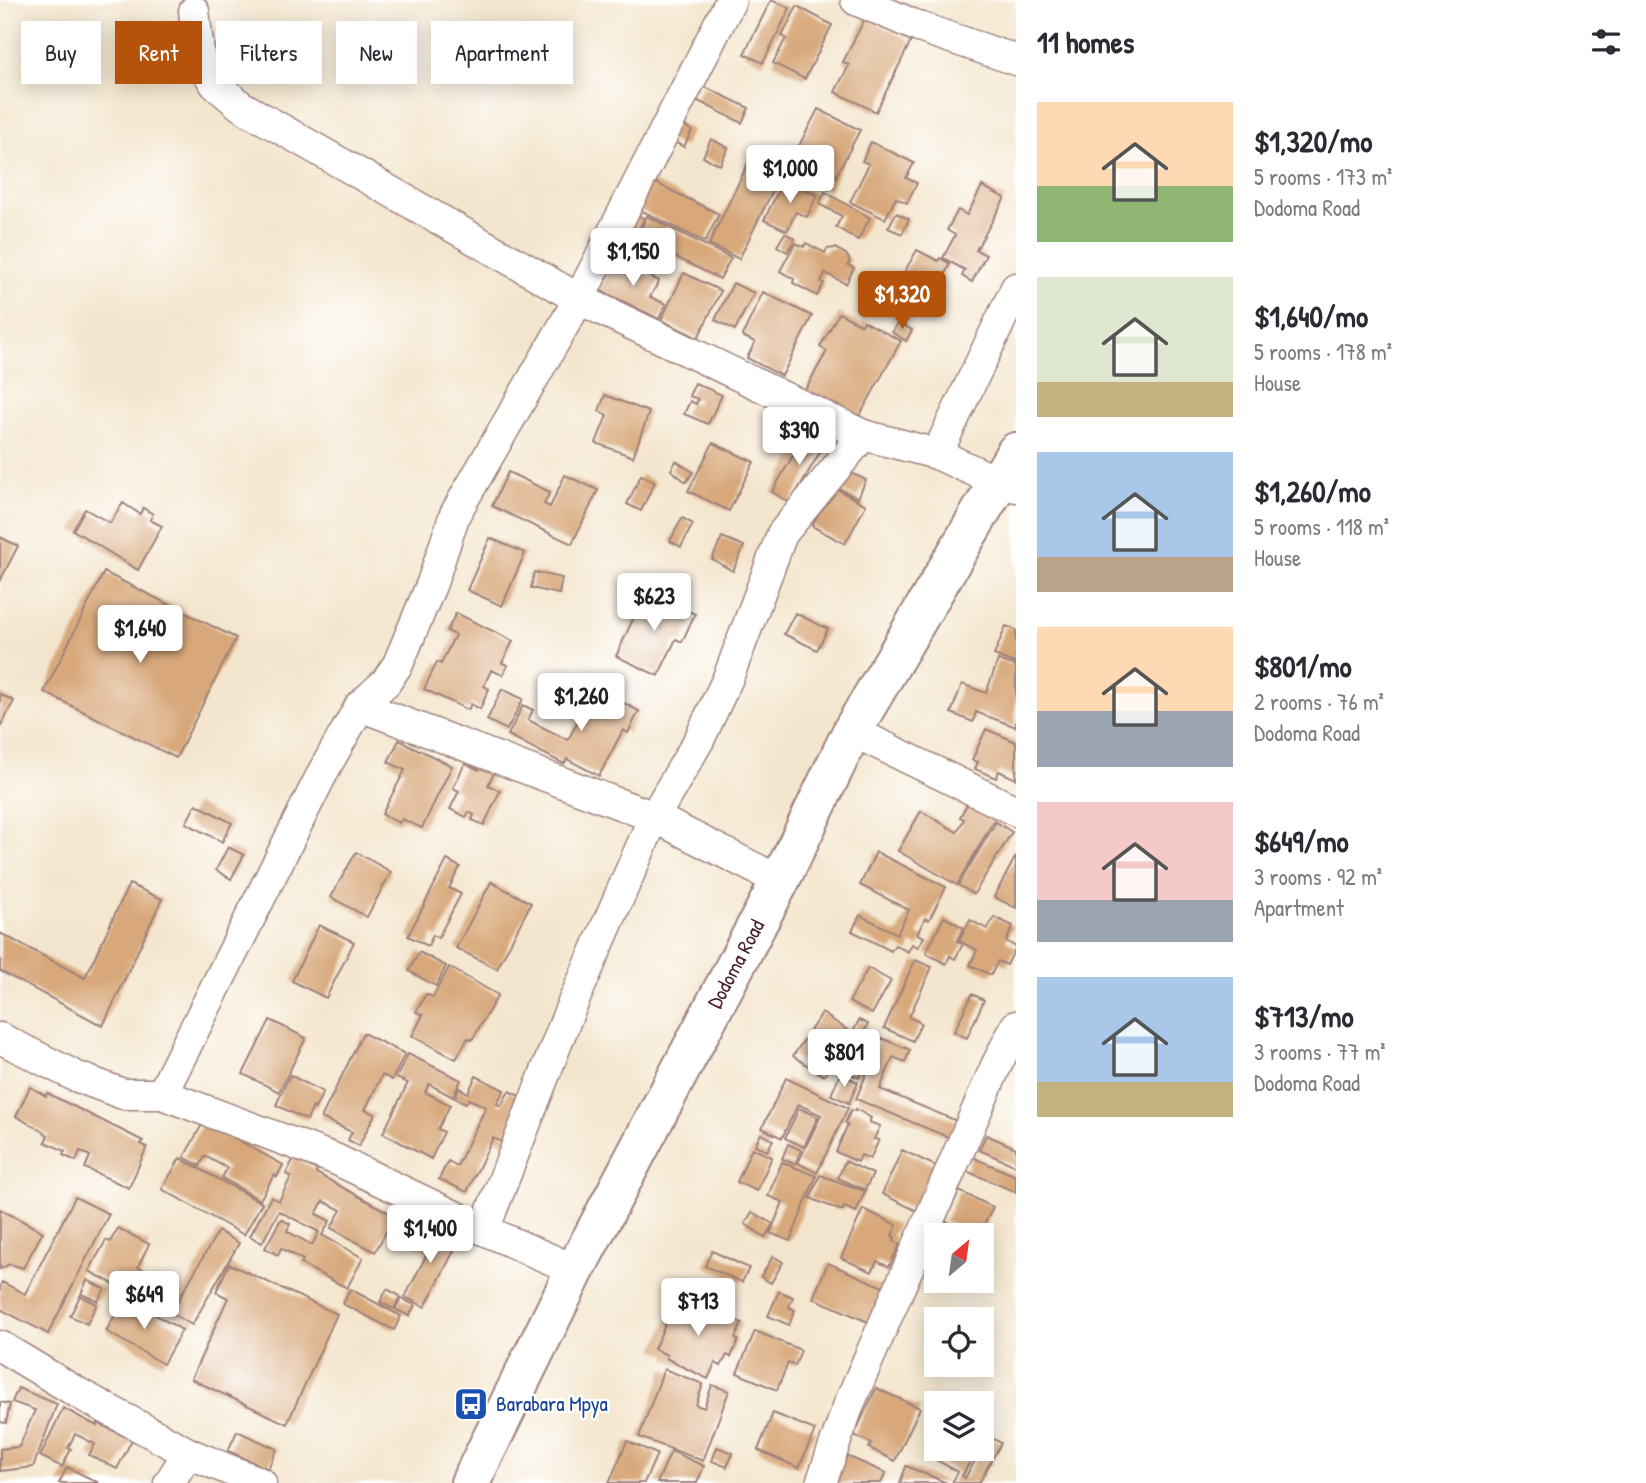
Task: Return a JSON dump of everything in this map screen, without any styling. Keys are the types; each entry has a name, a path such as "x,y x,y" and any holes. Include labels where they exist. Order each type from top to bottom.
{"highway":[{"name":"Dodoma Road","path":"470,1483 575,1270 780,881 852,731 1011,473"}],"street":[{"path":"162,1094 325,768 360,706 386,682 397,664 432,583 455,514 579,299 732,0"},
{"path":"856,0 919,27 1016,60"},
{"path":"194,10 200,60 215,84 241,106 579,299 863,435 1011,473"},
{"path":"937,453 1016,288"},
{"path":"484,1230 569,1012 654,817 699,740 728,678 782,534 863,435"},
{"path":"360,706 654,817 780,881"},
{"path":"852,731 1016,811"},
{"path":"821,1483 855,1391 990,1078 1016,1026"},
{"path":"0,1038 75,1076 123,1094 162,1094 335,1159 575,1270"},
{"path":"0,1346 78,1393 188,1453 261,1483"},
{"path":"169,1483 188,1453"}],"building":[{"path":"771,0 790,8 763,63 744,54"},
{"path":"797,6 832,25 805,79 773,63 786,38 782,36"},
{"path":"865,18 911,41 876,112 835,92 849,65 843,62"},
{"path":"703,86 749,108 742,123 696,100"},
{"path":"818,109 860,130 829,190 787,169"},
{"path":"677,122 692,130 684,147 668,139"},
{"path":"711,139 728,148 720,165 703,157"},
{"path":"871,142 914,163 906,178 917,183 907,203 896,198 885,219 850,202 869,164 862,161"},
{"path":"751,157 782,172 739,259 709,244"},
{"path":"648,179 719,214 705,242 634,207"},
{"path":"784,179 817,195 807,217 796,212 787,231 764,220"},
{"path":"982,186 1005,198 976,250 986,255 972,282 962,276 965,270 943,258 955,235 947,230 958,210 967,215"},
{"path":"825,192 870,218 858,240 836,227 842,216 819,204"},
{"path":"632,212 644,219 631,245 619,239"},
{"path":"896,213 909,219 902,234 888,228"},
{"path":"647,216 731,258 720,279 637,238"},
{"path":"785,233 795,239 787,252 777,246"},
{"path":"795,243 804,247 806,243 825,253 827,249 835,248 846,254 850,261 848,265 854,268 846,284 825,273 821,282 824,283 817,296 793,283 794,279 780,271"},
{"path":"917,250 950,264 939,285 927,278 918,294 898,283"},
{"path":"615,259 659,281 650,297 666,304 659,319 600,290"},
{"path":"684,273 721,291 698,338 661,320"},
{"path":"733,283 754,293 735,330 715,320"},
{"path":"763,292 812,316 782,376 747,358 755,342 742,336"},
{"path":"839,313 862,325 864,321 901,341 854,426 801,397 827,351 820,347"},
{"path":"898,322 912,330 906,341 892,332"},
{"path":"695,383 722,395 708,424 684,414 690,401 696,404 698,399 689,396"},
{"path":"605,395 649,412 633,457 596,443 607,415 599,411"},
{"path":"807,431 826,442 790,503 772,492"},
{"path":"713,443 754,462 729,511 688,491"},
{"path":"676,461 693,472 686,482 671,470"},
{"path":"845,470 866,480 858,498 837,488"},
{"path":"508,472 550,492 544,504 550,507 565,475 598,490 572,544 492,506"},
{"path":"641,475 655,482 641,511 627,504"},
{"path":"833,487 866,505 845,544 812,526"},
{"path":"123,503 140,514 143,508 153,514 150,520 162,526 138,570 73,530 85,509 110,523"},
{"path":"682,518 693,524 681,547 670,541"},
{"path":"0,537 18,546 0,581"},
{"path":"722,537 744,546 733,571 712,559"},
{"path":"490,538 525,553 502,606 467,590"},
{"path":"104,572 236,638 176,758 44,692"},
{"path":"534,572 562,578 559,594 531,588"},
{"path":"646,591 695,614 682,642 676,639 658,676 616,656"},
{"path":"456,613 513,641 502,663 508,665 503,675 491,670 484,686 489,689 480,709 471,704 468,710 424,689 437,662 441,664 455,635 447,631"},
{"path":"795,613 828,629 817,650 784,634"},
{"path":"1006,626 1016,630 1016,664 994,655"},
{"path":"998,660 1016,666 1016,727 976,712 973,722 951,713 962,684 986,693"},
{"path":"595,688 639,711 628,733 623,730 599,776 567,759 564,764 508,735 523,705 533,710 528,720 568,740"},
{"path":"502,689 523,699 507,730 487,720"},
{"path":"0,694 14,701 0,727"},
{"path":"986,729 1016,742 1016,779 999,771 996,778 975,769 978,762 972,760"},
{"path":"399,740 452,766 422,828 402,819 399,823 382,814 405,770 388,762"},
{"path":"465,763 479,770 481,766 494,773 488,785 500,791 484,825 472,820 474,815 469,812 466,817 450,809 459,791 453,788"},
{"path":"971,797 998,813 957,885 898,851 921,811 957,832 964,819 960,817"},
{"path":"196,804 232,823 222,842 186,823"},
{"path":"996,822 1012,832 974,894 958,885"},
{"path":"228,847 244,855 231,879 216,870"},
{"path":"356,852 391,872 367,917 331,897"},
{"path":"876,852 946,887 929,920 925,918 917,934 924,937 918,947 912,944 908,952 895,945 891,951 852,931 860,915 897,934 909,910 860,885"},
{"path":"1016,856 1016,908 994,897"},
{"path":"447,860 460,867 449,888 461,894 438,938 433,935 428,946 408,936"},
{"path":"491,882 531,903 497,969 456,948"},
{"path":"129,884 162,899 103,1026 0,971 0,933 85,978"},
{"path":"944,917 964,928 957,941 963,944 955,959 950,956 946,964 926,953"},
{"path":"994,917 1013,926 1006,941 1016,947 1007,965 998,961 991,975 970,965 977,950 959,941 970,920 987,929"},
{"path":"319,925 354,942 326,998 292,981"},
{"path":"419,952 446,966 436,986 409,971"},
{"path":"915,960 932,967 909,1017 921,1023 913,1041 884,1028"},
{"path":"449,967 498,995 472,1040 468,1038 456,1059 412,1036 423,1015 416,1012 426,994 433,997"},
{"path":"868,968 891,981 872,1014 849,1002"},
{"path":"972,994 984,1000 967,1038 954,1032"},
{"path":"822,1013 852,1033 824,1076 793,1056"},
{"path":"270,1020 306,1038 279,1092 243,1074"},
{"path":"859,1020 868,1024 856,1048 847,1044"},
{"path":"363,1033 405,1054 392,1080 382,1075 365,1110 375,1114 359,1146 348,1140 352,1132 321,1118"},
{"path":"881,1038 910,1050 905,1062 893,1057 880,1089 957,1121 950,1138 856,1099"},
{"path":"855,1050 869,1056 859,1078 845,1071"},
{"path":"408,1054 461,1080 453,1097 429,1084 425,1092 450,1105 438,1129 444,1132 431,1159 383,1133 408,1083 396,1078"},
{"path":"840,1074 858,1082 849,1103 831,1095"},
{"path":"290,1075 323,1092 307,1120 276,1105"},
{"path":"476,1076 504,1090 497,1104 501,1106 509,1091 520,1096 517,1102 526,1106 507,1144 493,1138 467,1192 439,1179 448,1161 457,1166 486,1107 469,1099 466,1103 455,1098 459,1088 468,1093"},
{"path":"786,1078 848,1108 817,1173 798,1163 821,1115 798,1104 782,1138 762,1128"},
{"path":"30,1087 143,1141 141,1144 147,1147 129,1188 85,1168 90,1156 80,1151 76,1161 63,1155 65,1151 45,1142 48,1135 16,1116"},
{"path":"799,1108 818,1117 804,1147 785,1138"},
{"path":"856,1109 871,1118 869,1122 880,1126 874,1139 879,1140 870,1159 861,1155 858,1162 836,1152 851,1110"},
{"path":"204,1121 283,1165 260,1200 222,1178 227,1168 205,1156 200,1166 184,1157"},
{"path":"761,1134 773,1140 767,1151 755,1145"},
{"path":"986,1135 1016,1148 1016,1166 979,1150"},
{"path":"788,1144 801,1150 795,1164 782,1159"},
{"path":"752,1148 772,1157 757,1191 737,1182"},
{"path":"902,1150 938,1167 917,1211 882,1194"},
{"path":"972,1157 1016,1176 1016,1192 966,1171"},
{"path":"180,1158 262,1203 244,1235 162,1189"},
{"path":"294,1158 395,1216 375,1252 331,1228 341,1210 323,1201 316,1214 330,1221 322,1235 363,1258 347,1288 301,1264 303,1260 281,1248 278,1255 265,1248 281,1219 290,1224 287,1231 312,1245 319,1232 279,1211 262,1243 250,1236 271,1197 279,1201 291,1177 286,1174"},
{"path":"845,1161 873,1174 865,1190 838,1178"},
{"path":"782,1162 816,1176 790,1241 770,1233 783,1202 768,1196"},
{"path":"820,1175 865,1191 856,1212 844,1207 839,1210 810,1198"},
{"path":"959,1191 993,1207 985,1223 945,1221"},
{"path":"75,1197 109,1214 48,1334 0,1309 0,1287 2,1282 25,1294"},
{"path":"0,1209 43,1232 23,1268 10,1264 0,1269"},
{"path":"863,1209 897,1225 892,1236 895,1237 894,1241 900,1244 889,1267 877,1261 872,1272 841,1258"},
{"path":"752,1212 773,1224 765,1237 745,1224"},
{"path":"421,1226 457,1245 425,1307 405,1297 428,1252 412,1243"},
{"path":"118,1228 149,1244 138,1267 144,1270 132,1294 89,1271 106,1240 110,1242"},
{"path":"218,1231 239,1243 192,1325 171,1313"},
{"path":"712,1251 749,1268 742,1282 705,1266"},
{"path":"773,1256 783,1262 771,1283 761,1277"},
{"path":"828,1263 883,1287 868,1322 813,1298"},
{"path":"229,1264 337,1314 287,1424 191,1379 228,1298 216,1292"},
{"path":"87,1280 105,1289 98,1301 81,1294"},
{"path":"703,1282 716,1289 712,1297 699,1290"},
{"path":"350,1289 401,1316 394,1330 343,1304"},
{"path":"387,1289 400,1296 394,1309 380,1302"},
{"path":"779,1291 793,1297 789,1307 795,1310 789,1325 768,1316"},
{"path":"80,1296 97,1304 87,1324 70,1316"},
{"path":"125,1298 182,1330 163,1364 106,1331"},
{"path":"401,1298 415,1305 409,1316 395,1309"},
{"path":"677,1299 701,1312 704,1305 742,1323 731,1357 727,1355 721,1366 715,1363 708,1379 654,1349"},
{"path":"755,1331 801,1350 795,1366 788,1363 777,1390 737,1373"},
{"path":"664,1369 703,1384 696,1405 704,1408 712,1385 729,1391 703,1461 639,1437"},
{"path":"18,1388 57,1404 33,1467 0,1471 0,1449 19,1447 35,1410 12,1402"},
{"path":"876,1388 920,1408 895,1461 869,1448 871,1443 854,1435"},
{"path":"0,1402 10,1404 6,1423 0,1422"},
{"path":"63,1408 132,1440 117,1469 89,1455 95,1444 75,1434 62,1467 40,1456"},
{"path":"773,1413 815,1430 799,1468 758,1450"},
{"path":"237,1431 277,1449 268,1469 228,1451"},
{"path":"994,1439 1001,1443 994,1456"},
{"path":"627,1441 657,1454 644,1483 609,1483"},
{"path":"717,1447 733,1453 727,1467 712,1461"},
{"path":"671,1451 704,1466 697,1483 657,1483"},
{"path":"840,1453 886,1473 881,1483 833,1483"},
{"path":"938,1461 970,1461 962,1476 965,1478 975,1461 991,1461 979,1483 952,1483 958,1472"},
{"path":"906,1466 947,1483 900,1483"},
{"path":"67,1467 99,1483 59,1483"}],"place":[{"name":"Barabara Mpya","path":"471,1404"}]}
